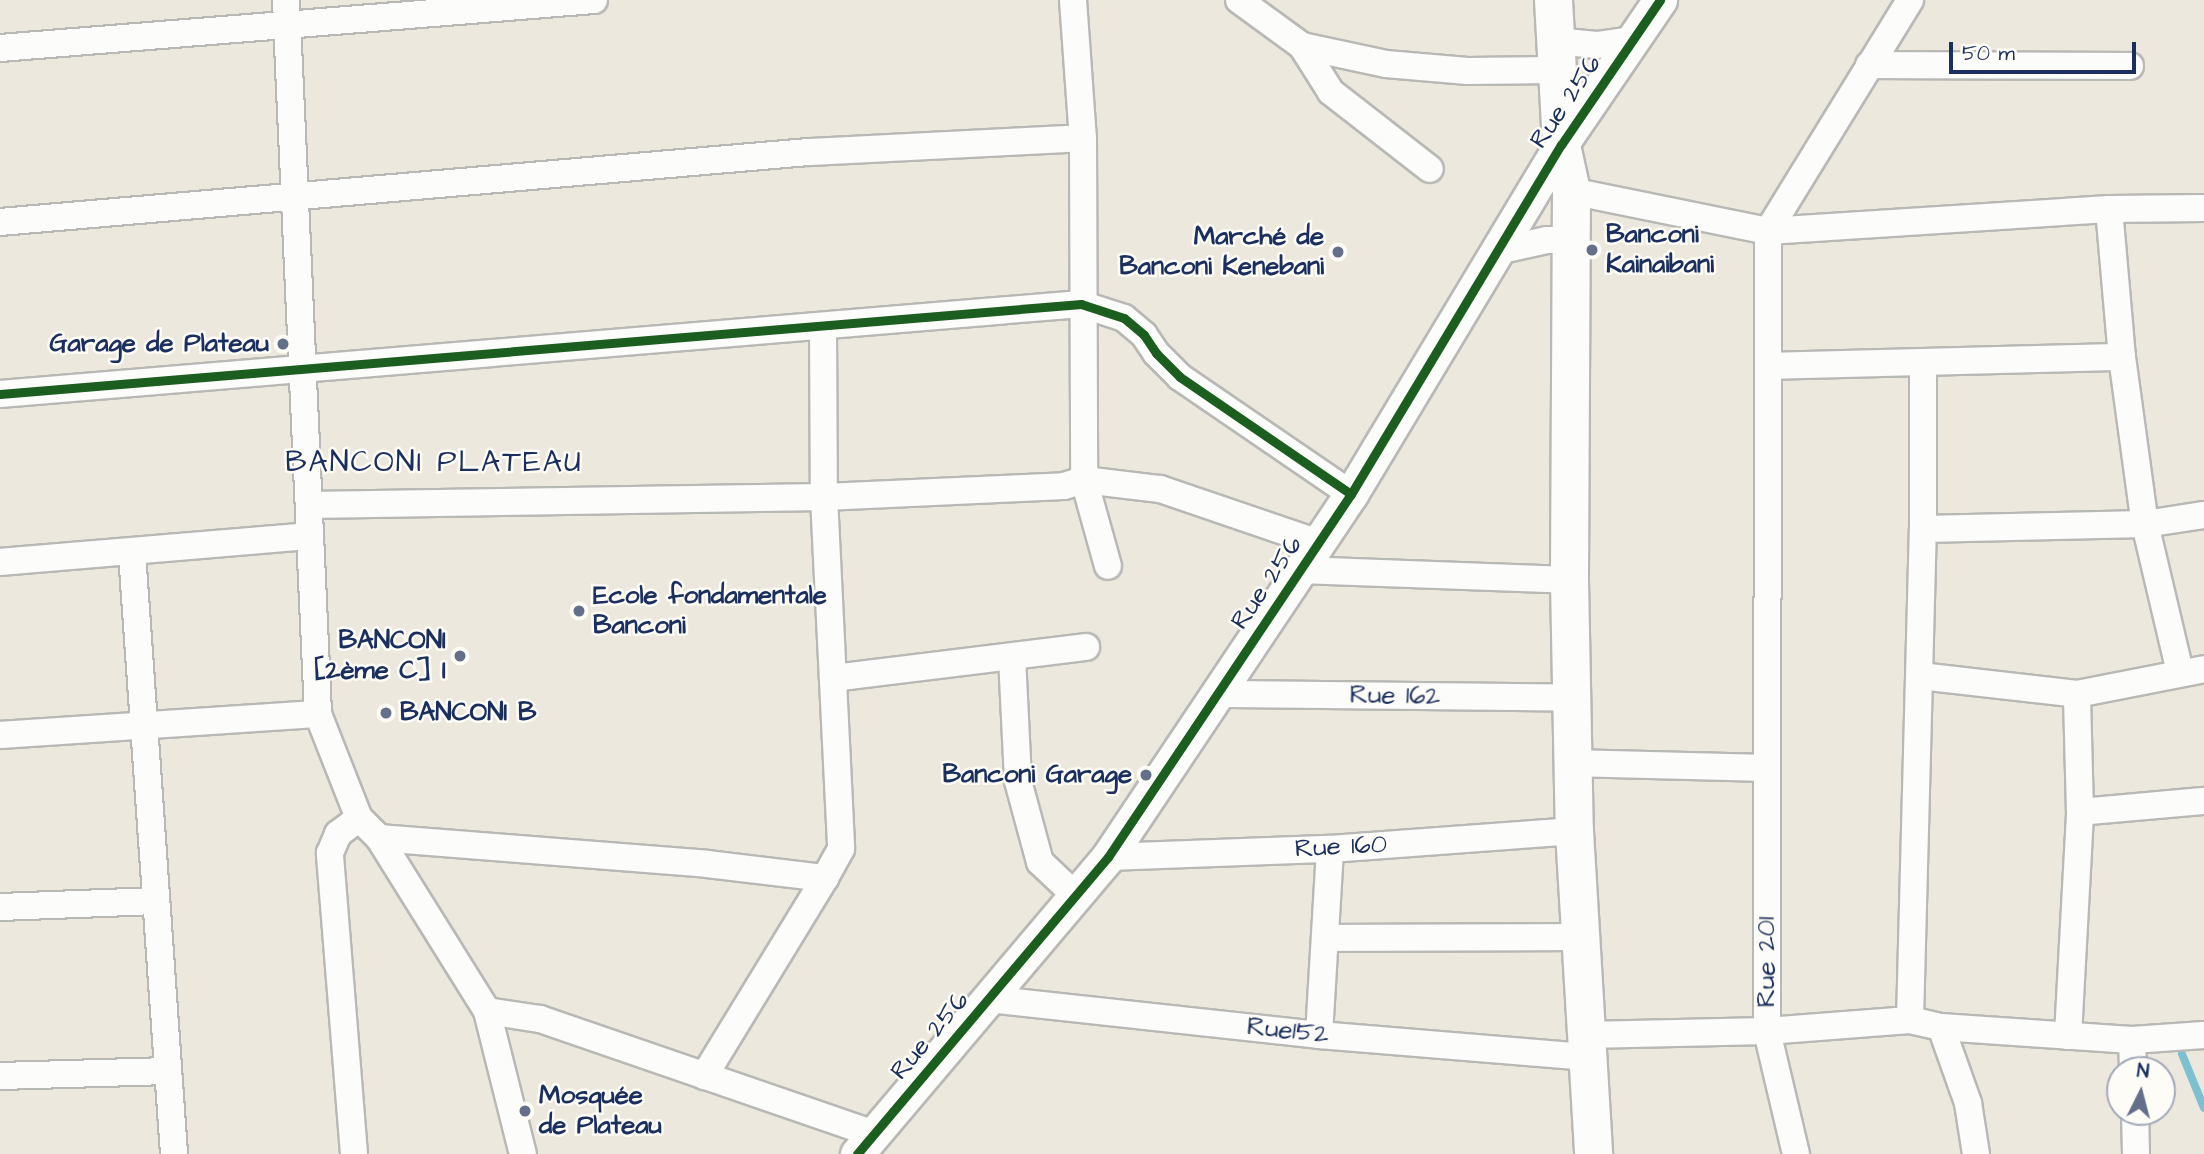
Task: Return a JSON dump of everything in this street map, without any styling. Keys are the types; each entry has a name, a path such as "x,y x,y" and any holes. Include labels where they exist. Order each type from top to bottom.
{"main road":[{"path":"1553,0 1561,145 1572,191 1569,580 1574,831 1593,1154"}],"street":[{"path":"0,48 286,12 594,0"},
{"path":"1073,0 1083,138 1081,304 1084,480 1108,566"},
{"path":"1239,0 1302,46 1331,92 1430,169"},
{"name":"Rue 256","path":"866,1144 1108,857 1351,494 1561,145 1660,0"},
{"path":"1768,231 1910,0"},
{"path":"286,12 318,714 359,818 380,838 487,1011 523,1154"},
{"path":"1302,46 1386,64 1468,71 1633,40"},
{"path":"1869,65 2130,66"},
{"path":"0,222 809,152 1083,138"},
{"path":"1572,191 1768,231 2109,209 2204,208"},
{"path":"1920,677 2077,694 2192,671 2145,524 2122,357 2109,209"},
{"name":"Rue 201","path":"1768,231 1765,768 1768,1031 1796,1154"},
{"path":"1497,251 1547,240 1571,240"},
{"path":"0,394 822,328 1081,304 1124,318 1144,335 1156,353 1180,377 1351,494"},
{"path":"704,1076 841,849 824,497 822,328"},
{"path":"1769,366 2122,357"},
{"path":"1910,1020 1923,529 1923,364"},
{"path":"309,505 824,497 1064,486 1084,480 1160,489 1319,543"},
{"path":"1923,529 2145,524 2204,515"},
{"path":"0,562 310,536"},
{"path":"132,553 174,1154"},
{"path":"1299,570 1569,580"},
{"path":"833,678 1086,647"},
{"path":"1012,657 1018,781 1040,862 1075,895"},
{"name":"Rue 162","path":"1218,694 1572,698"},
{"path":"2068,1036 2080,812 2077,694"},
{"path":"0,735 318,714"},
{"path":"1573,763 1765,768"},
{"path":"2080,812 2204,801"},
{"path":"354,1154 330,853 338,834 359,818"},
{"name":"Rue 160","path":"1108,857 1330,849 1574,831"},
{"path":"380,838 694,863 825,878"},
{"path":"1319,1035 1330,849"},
{"path":"0,907 156,901"},
{"path":"1325,937 1580,937"},
{"name":"Rue152","path":"988,999 1319,1035 1587,1046 1910,1020 1941,1027 2132,1040 2202,1041"},
{"path":"487,1011 540,1019 704,1076 866,1144"},
{"path":"1941,1027 1968,1103 1976,1154"},
{"path":"2132,1040 2133,1056"},
{"path":"0,1076 168,1071"},
{"path":"2135,1126 2136,1154"}],"waterway":[{"path":"2182,1054 2204,1108"}],"cycle path":[{"path":"857,1154 1108,857 1351,494 1561,145 1660,0"},
{"path":"0,394 1081,304 1124,318 1144,335 1156,353 1180,377 1351,494"}],"place":[{"name":"Banconi Kainaibani","path":"1592,250"},
{"name":"Marché de Banconi Kenebani","path":"1338,252"},
{"name":"Garage de Plateau","path":"283,344"},
{"name":"Ecole fondamentale Banconi","path":"579,611"},
{"name":"BANCONI [2ème C] I","path":"460,656"},
{"name":"BANCONI B","path":"386,713"},
{"name":"Banconi Garage","path":"1146,775"},
{"name":"Mosquée de Plateau","path":"525,1111"}],"district":[{"name":"BANCONI PLATEAU","path":"434,462"}]}
